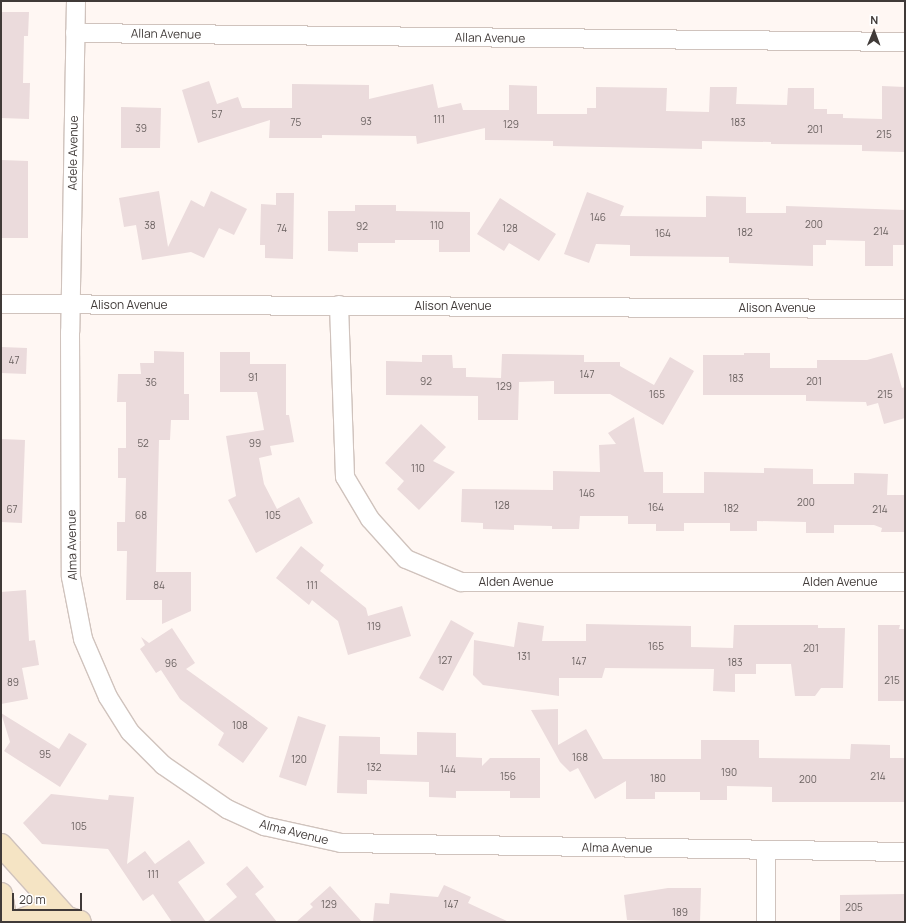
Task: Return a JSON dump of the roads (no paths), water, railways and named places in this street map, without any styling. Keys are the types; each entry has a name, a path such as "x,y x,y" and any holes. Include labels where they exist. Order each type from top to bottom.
{"street":[{"name":"Adele Avenue","path":"71,305 76,1"},
{"name":"Allan Avenue","path":"75,33 905,42"},
{"name":"Alison Avenue","path":"1,304 905,309"},
{"name":"Alma Avenue","path":"71,305 71,577 83,640 108,697 130,732 163,765 227,809 264,826 341,843 766,851 905,852"},
{"name":"Alden Avenue","path":"339,305 345,478 370,519 406,560 462,582 905,582"},
{"path":"1,845 72,919"},
{"path":"766,851 766,922"},
{"path":"1,894 6,922"},
{"path":"17,922 39,913 72,919"}]}
